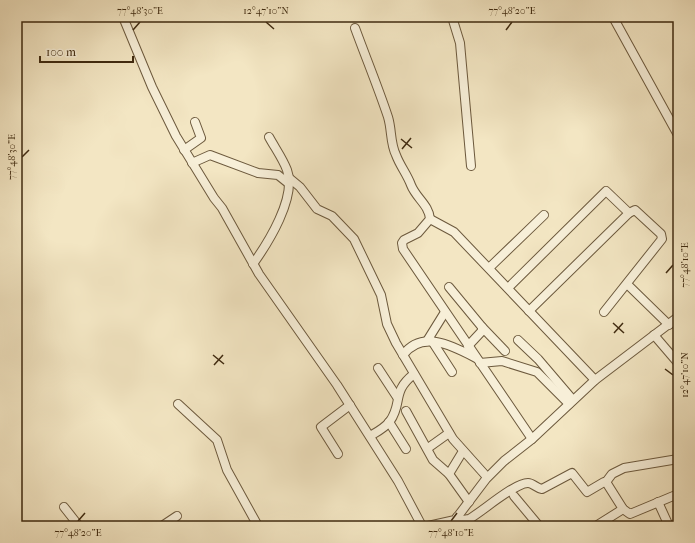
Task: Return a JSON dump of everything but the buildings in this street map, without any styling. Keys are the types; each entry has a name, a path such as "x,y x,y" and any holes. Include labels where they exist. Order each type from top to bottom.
{"street":[{"path":"123,17 152,87 184,150 222,208 253,264 370,436 398,481 422,526"},
{"path":"452,17 460,43 471,166"},
{"path":"613,17 678,135"},
{"path":"355,28 388,117 392,144 396,156 405,169 414,192 428,210 430,219 454,232 595,380"},
{"path":"184,150 201,138 195,122"},
{"path":"253,264 268,242 288,196 287,169 269,137"},
{"path":"192,163 211,156 258,173 278,175 300,187 317,209 332,216 354,239 381,295 387,324 396,343 449,433 462,451 487,477"},
{"path":"508,288 606,191 629,212"},
{"path":"529,311 629,212 635,210 662,237 628,285 604,312"},
{"path":"489,268 544,215"},
{"path":"430,219 418,233 404,240 402,246 445,312 532,439"},
{"path":"628,285 669,324"},
{"path":"449,286 482,327 505,351"},
{"path":"430,341 445,312"},
{"path":"428,526 450,524 469,502 487,477 504,461 532,439 595,380 678,318"},
{"path":"468,346 482,331 482,327"},
{"path":"654,335 678,363"},
{"path":"518,340 538,359 571,402"},
{"path":"396,343 409,347 430,341 454,346 478,360 502,361 537,372 571,402"},
{"path":"430,341 452,372"},
{"path":"403,354 409,347"},
{"path":"488,374 493,361"},
{"path":"378,368 397,397"},
{"path":"370,436 389,422 394,412 401,386 414,374"},
{"path":"178,404 217,440 227,470 258,526"},
{"path":"338,454 321,427 350,405"},
{"path":"406,411 428,448 433,460 449,474 469,502"},
{"path":"389,422 406,449"},
{"path":"428,448 449,433"},
{"path":"449,474 462,451"},
{"path":"457,517 463,520 469,519 502,495 528,482 542,489 572,473 587,492 606,482 612,474 624,468 678,459"},
{"path":"606,482 626,513 633,514 678,494"},
{"path":"514,496 539,526"},
{"path":"658,502 668,526"},
{"path":"64,507 79,526"},
{"path":"597,526 623,509"},
{"path":"162,526 177,516"}]}
